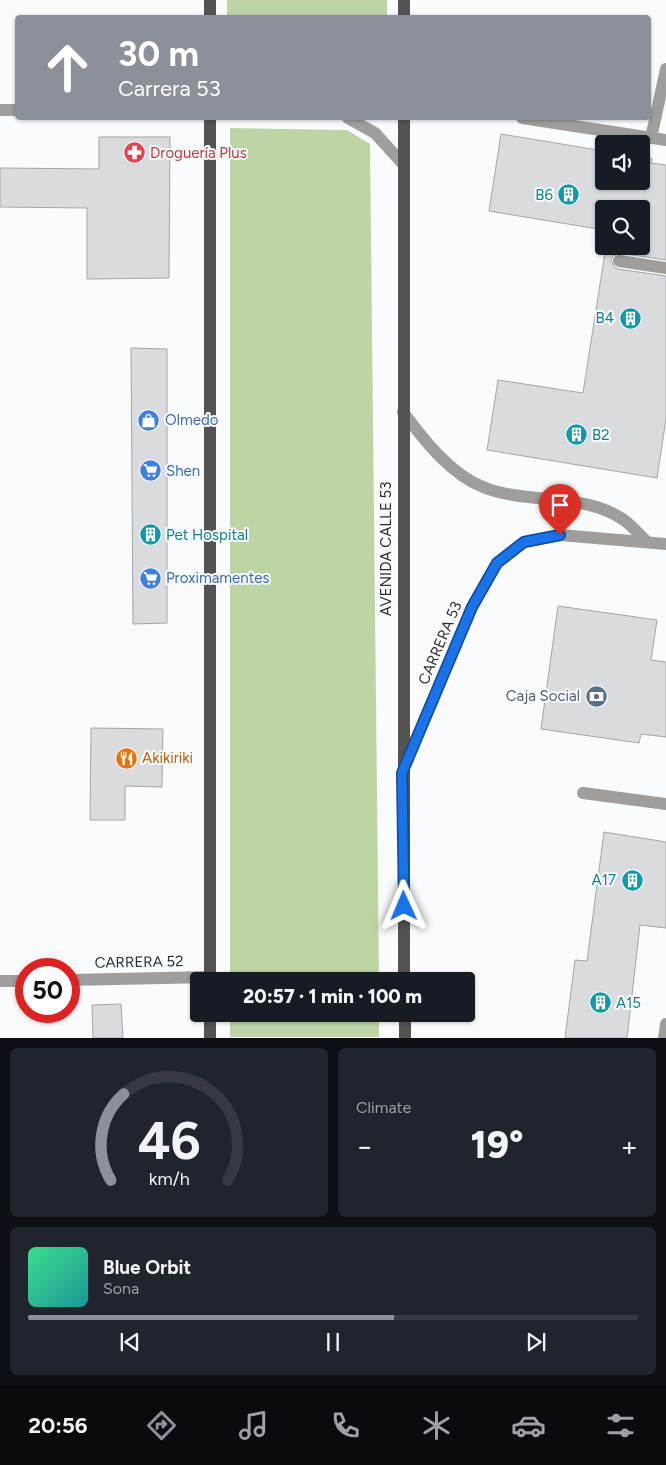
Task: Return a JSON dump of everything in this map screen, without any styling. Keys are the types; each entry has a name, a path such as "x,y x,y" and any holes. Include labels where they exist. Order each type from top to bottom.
{"main road":[{"path":"210,0 210,15"},
{"path":"404,0 404,15"},
{"path":"210,120 210,972"},
{"name":"AVENIDA CALLE 53","path":"404,120 402,773 404,972"},
{"path":"210,1022 210,1038"},
{"path":"404,1022 405,1038"}],"street":[{"path":"651,138 666,69"},
{"path":"0,110 15,110"},
{"path":"352,120 375,133 403,164"},
{"path":"535,120 666,140"},
{"path":"619,261 666,268"},
{"path":"403,412 433,449 462,476 482,487 500,493 592,506 623,520 646,541"},
{"name":"CARRERA 53","path":"402,773 472,607 497,563 524,542 560,535 666,544"},
{"path":"583,793 666,804"},
{"name":"CARRERA 52","path":"80,980 190,979"},
{"path":"0,981 15,981"},
{"path":"664,1038 666,1024"}],"green space":[{"path":"227,0 387,0 387,15 227,15"},
{"path":"230,128 347,130 370,144 379,972 230,972"},
{"path":"230,1022 379,1022 379,1037 230,1037"}],"building":[{"path":"501,134 595,150 595,190 650,190 650,159 652,159 651,163 666,165 666,260 633,255 650,255 650,200 595,200 595,229 489,211"},
{"path":"99,137 170,137 169,278 87,279 87,208 0,207 0,168 99,169"},
{"path":"605,255 615,255 611,260 614,267 618,269 666,276 666,419 657,478 487,450 498,380 583,393"},
{"path":"131,348 167,349 167,623 133,624"},
{"name":"Caja Social","path":"558,606 657,620 651,660 666,662 666,737 641,734 639,743 541,729"},
{"name":"Akikiriki","path":"91,728 163,729 162,787 125,786 125,820 90,820"},
{"path":"604,832 666,842 666,928 640,925 627,1038 565,1038 575,960 587,961"},
{"path":"121,1004 123,1038 93,1038 92,1005"}],"place":[{"name":"Droguería Plus","path":"134,153"},
{"name":"B6","path":"569,195"},
{"name":"B4","path":"630,318"},
{"name":"Olmedo","path":"149,420"},
{"name":"B2","path":"576,435"},
{"name":"Shen","path":"150,471"},
{"name":"Pet Hospital","path":"150,535"},
{"name":"Proximamentes","path":"150,578"},
{"name":"Caja Social","path":"596,696"},
{"name":"Akikiriki","path":"126,758"},
{"name":"A17","path":"632,880"},
{"name":"A15","path":"600,1003"}],"route":[{"path":"404,906 402,773 472,607 497,563 524,542 560,535"}]}
